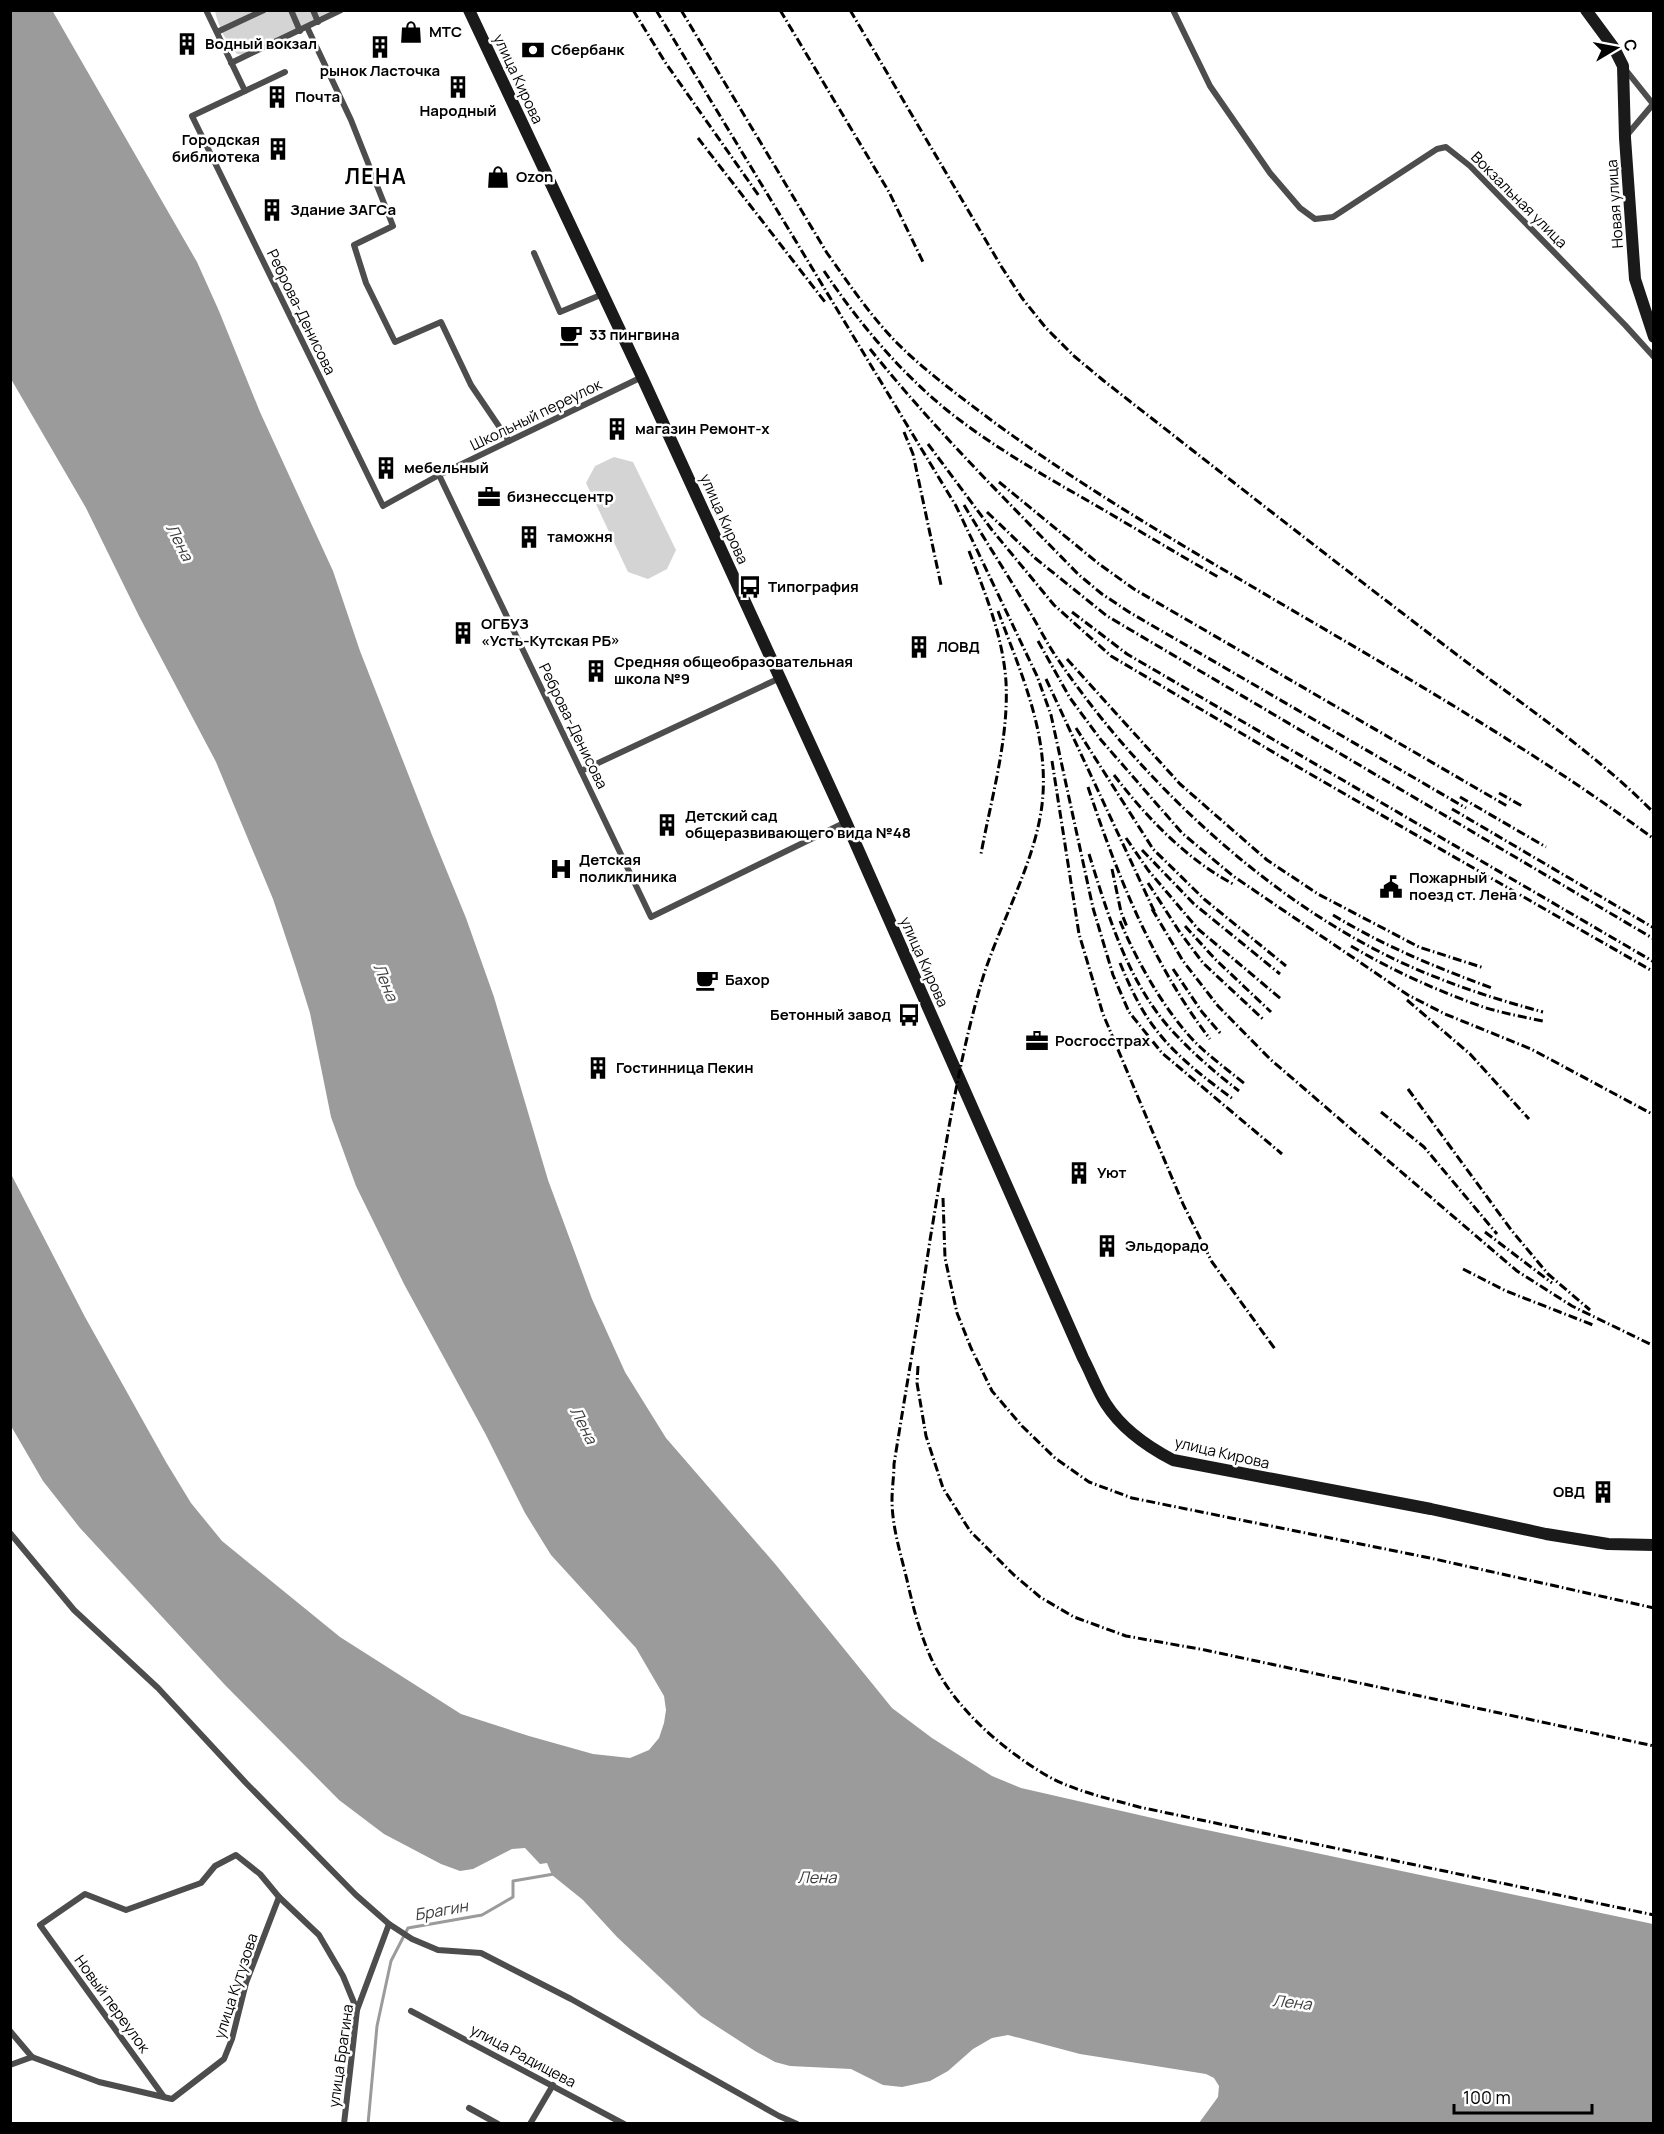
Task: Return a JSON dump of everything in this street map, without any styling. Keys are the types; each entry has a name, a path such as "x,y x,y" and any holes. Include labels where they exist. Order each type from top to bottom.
{"main road":[{"name":"улица Кирова","path":"469,10 642,377 846,822 1083,1358 1106,1405 1126,1428 1151,1449 1173,1461 1431,1509 1546,1534 1608,1544 1653,1545"},
{"path":"1586,10 1614,48 1623,66"},
{"name":"Новая улица","path":"1623,66 1625,138 1635,279 1653,337"}],"street":[{"path":"206,10 244,91 285,72"},
{"path":"217,32 264,10"},
{"path":"291,10 300,31"},
{"path":"313,10 318,22"},
{"path":"231,63 341,10"},
{"name":"Вокзальная улица","path":"1173,10 1210,86 1270,173 1300,208 1315,219 1333,218 1437,149 1446,147 1470,166 1625,324 1653,357"},
{"path":"307,27 351,120 393,226 354,245 366,283 395,342 441,322 471,385 509,441"},
{"path":"1623,66 1653,104 1625,138"},
{"name":"Реброва-Денисова","path":"244,91 192,116 383,506 439,475 651,917 846,822"},
{"path":"534,254 560,312 603,294"},
{"name":"Школьный переулок","path":"439,475 642,377"},
{"path":"581,771 780,678"},
{"path":"10,1533 74,1610 158,1688 246,1783 356,1895 389,1924 412,1939 438,1950 481,1953 581,2004 797,2124"},
{"name":"Новый переулок","path":"164,2097 40,1925 85,1894 126,1910 201,1883 215,1866 236,1855 260,1874 279,1898"},
{"path":"279,1898 319,1935 343,1976 357,2010"},
{"name":"улица Кутузова","path":"164,2097 172,2100 224,2059 232,2039 246,1983 279,1898"},
{"name":"улица Брагина","path":"344,2124 357,2010 389,1924"},
{"name":"улица Радищева","path":"411,2011 624,2124"},
{"path":"10,2031 32,2057 99,2082 164,2097"},
{"path":"10,2065 32,2057"},
{"path":"530,2124 553,2085"},
{"path":"470,2108 498,2124"}],"shaded area":[{"path":"215,11 331,11 244,55 237,54 229,44 220,28"},
{"path":"614,457 633,462 676,550 667,569 648,579 628,572 586,483 595,466"}],"water":[{"name":"Лена","path":"52,10 197,262 260,412 333,571 360,651 466,918 494,997 548,1180 592,1299 625,1372 666,1438 776,1565 892,1708 932,1738 992,1776 1021,1788 1183,1825 1653,1924 1653,2123 1199,2123 1218,2097 1219,2086 1214,2078 1206,2074 1080,2054 1008,2035 992,2038 973,2049 948,2071 930,2081 902,2087 883,2085 851,2069 790,2066 775,2062 701,2016 617,1937 583,1900 552,1875 547,1863 540,1864 525,1848 512,1849 473,1869 460,1871 441,1864 384,1834 339,1800 225,1685 80,1528 43,1481 11,1426 11,1174 85,1317 166,1462 191,1503 222,1541 340,1637 461,1714 593,1754 630,1758 649,1750 659,1738 666,1710 664,1696 636,1648 551,1555 525,1513 486,1435 404,1284 356,1186 331,1117 310,1013 296,968 273,899 216,762 139,616 86,508 11,379 11,11"}],"waterway":[{"name":"Брагин","path":"368,2124 377,2026 391,1961 408,1928 482,1915 513,1897 513,1881 554,1874"}],"railway":[{"path":"633,10 665,62 759,196"},
{"path":"656,10 956,506 1037,676 1051,715 1093,908 1113,975 1129,1012 1162,1053 1282,1154"},
{"path":"681,10 827,253 877,321 918,363 1021,442 1083,483 1177,542 1503,736 1654,839"},
{"path":"780,10 889,192 924,264"},
{"path":"850,10 1001,266 1022,298 1046,328 1074,356 1321,550 1556,728 1631,790 1654,813"},
{"path":"698,138 825,302"},
{"path":"824,271 851,309 896,363 948,411 1017,459 1220,578"},
{"path":"870,349 894,379 972,464 1079,575 1102,594 1129,612 1466,808"},
{"path":"904,432 913,454 941,585"},
{"path":"928,444 992,530 1054,605 1111,656 1305,771 1654,972"},
{"path":"999,482 1099,564 1134,589 1507,806"},
{"path":"964,505 1053,652 1085,697 1121,742 1202,826 1293,899 1341,930 1390,957 1446,981 1543,1012"},
{"path":"987,512 1035,558 1107,616 1654,939"},
{"path":"969,551 997,631 1006,682 1002,747 981,854"},
{"path":"998,611 1023,678 1036,723 1041,746 1043,794 1034,844 986,967 957,1084 894,1464 892,1500 895,1531 914,1610 923,1639 940,1676 965,1709 995,1738 1044,1774 1078,1790 1139,1807 1654,1915"},
{"path":"1072,612 1127,654 1654,962"},
{"path":"1038,641 1070,698 1101,740 1182,833 1233,876 1408,995 1445,1014 1531,1049 1654,1115"},
{"path":"1067,659 1180,784 1267,860 1318,894 1419,947 1484,968"},
{"path":"1046,679 1156,915"},
{"path":"1076,728 1153,849 1204,899 1286,966"},
{"path":"1052,761 1079,934 1103,1014 1183,1204 1212,1262 1275,1349"},
{"path":"1114,775 1140,807 1184,851 1235,885"},
{"path":"1088,787 1124,886 1154,950 1171,981 1210,1039"},
{"path":"1499,793 1522,806"},
{"path":"1460,797 1546,847"},
{"path":"1452,809 1654,928"},
{"path":"1126,838 1148,870 1198,929 1281,999"},
{"path":"1142,850 1194,904 1280,974"},
{"path":"1089,854 1122,951 1146,996 1160,1017 1184,1043 1239,1091"},
{"path":"1112,869 1121,912 1127,927"},
{"path":"1148,883 1203,963 1264,1020"},
{"path":"1152,909 1183,961 1218,1006 1270,1059 1517,1271 1572,1306 1654,1346"},
{"path":"1333,915 1410,955 1492,988"},
{"path":"1120,921 1164,1004 1199,1046 1245,1084"},
{"path":"1185,926 1215,959 1271,1012"},
{"path":"1351,946 1399,972 1466,1001 1543,1021"},
{"path":"1120,963 1136,998 1165,1041 1183,1059 1233,1099"},
{"path":"1173,969 1202,1012 1221,1034"},
{"path":"1407,1000 1470,1054 1529,1119"},
{"path":"1408,1089 1512,1231 1548,1274 1590,1310"},
{"path":"1381,1112 1424,1147 1497,1234"},
{"path":"943,1198 945,1258 957,1313 992,1391 1022,1426 1055,1458 1089,1482 1132,1498 1430,1558 1654,1608"},
{"path":"1485,1232 1552,1283"},
{"path":"1463,1269 1506,1291 1593,1325"},
{"path":"918,1366 917,1383 926,1436 943,1488 970,1531 1014,1575 1040,1597 1074,1617 1126,1636 1205,1650 1654,1746"}],"place":[{"name":"МТС","path":"411,32"},
{"name":"Водный вокзал","path":"187,44"},
{"name":"рынок Ласточка","path":"380,47"},
{"name":"Сбербанк","path":"533,50"},
{"name":"Народный","path":"458,87"},
{"name":"Почта","path":"277,97"},
{"name":"Городская библиотека","path":"278,149"},
{"name":"Ozon","path":"498,177"},
{"name":"Здание ЗАГСа","path":"272,210"},
{"name":"33 пингвина","path":"571,335"},
{"name":"магазин Ремонт-х","path":"617,429"},
{"name":"мебельный","path":"386,468"},
{"name":"бизнессцентр","path":"489,497"},
{"name":"таможня","path":"529,537"},
{"name":"Типография","path":"750,587"},
{"name":"ОГБУЗ «Усть-Кутская РБ»","path":"463,633"},
{"name":"ЛОВД","path":"919,647"},
{"name":"Средняя общеобразовательная школа №9","path":"596,671"},
{"name":"Детский сад общеразвивающего вида №48","path":"667,825"},
{"name":"Детская поликлиника","path":"561,869"},
{"name":"Пожарный поезд ст. Лена","path":"1391,887"},
{"name":"Бахор","path":"707,980"},
{"name":"Бетонный завод","path":"909,1015"},
{"name":"Росгосстрах","path":"1037,1041"},
{"name":"Гостинница Пекин","path":"598,1068"},
{"name":"Уют","path":"1079,1173"},
{"name":"Эльдорадо","path":"1107,1246"},
{"name":"ОВД","path":"1603,1492"}],"district":[{"name":"ЛЕНА","path":"376,177"}]}
